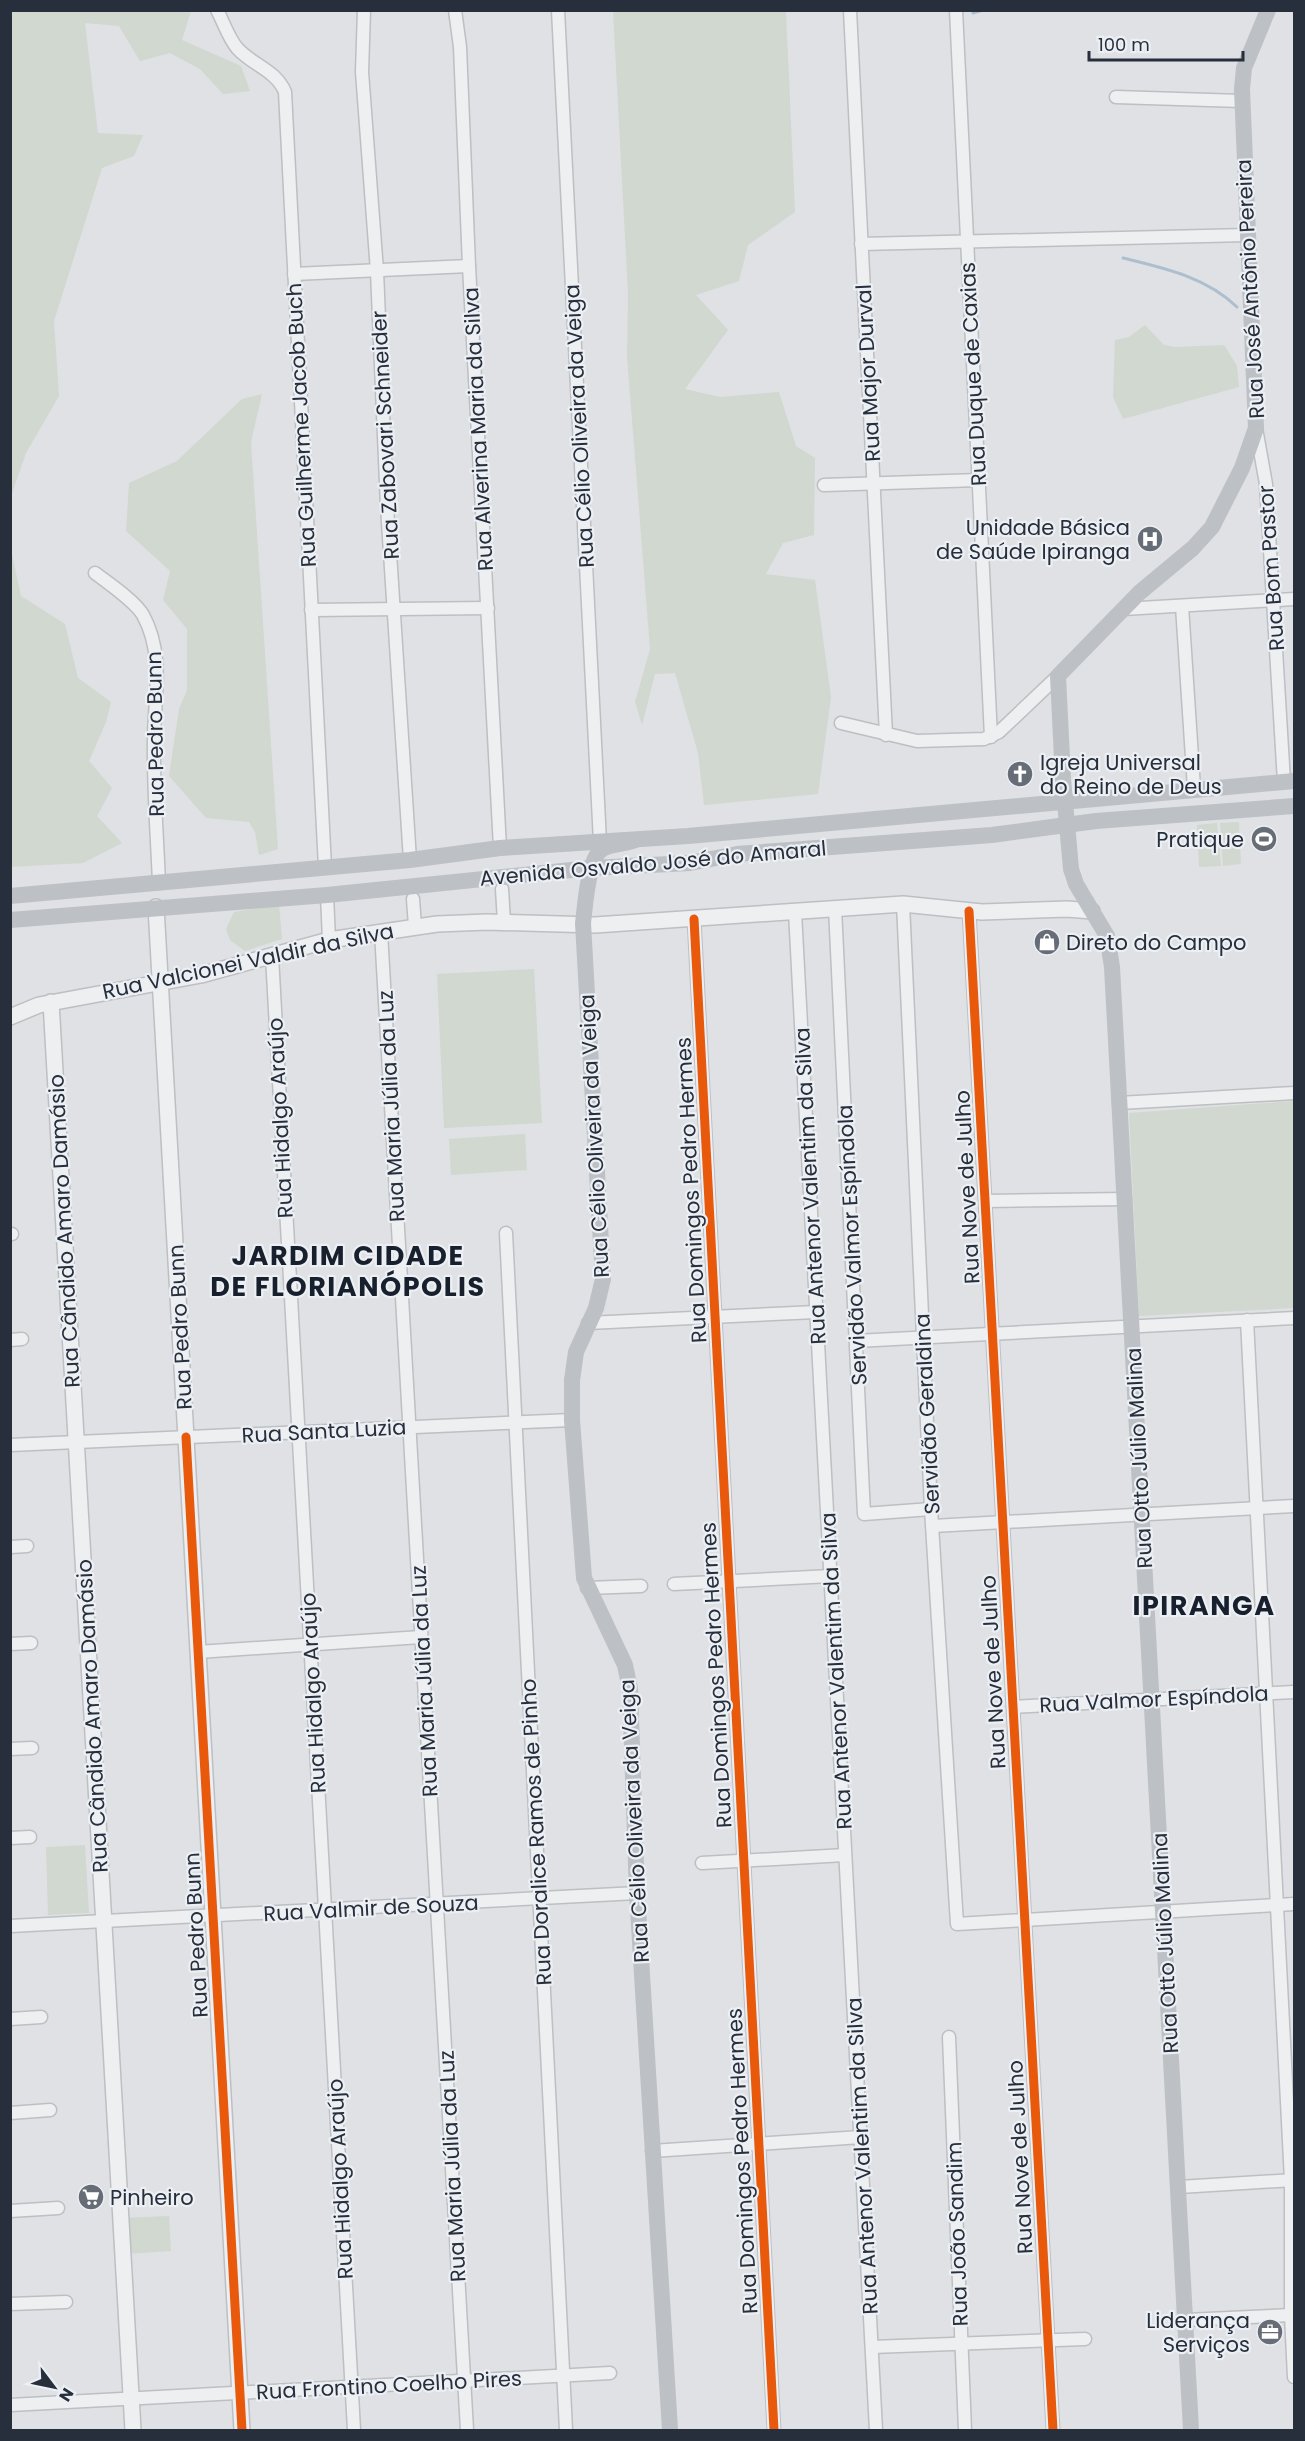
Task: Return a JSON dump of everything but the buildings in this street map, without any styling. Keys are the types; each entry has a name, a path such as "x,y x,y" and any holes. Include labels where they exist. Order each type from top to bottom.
{"main road":[{"name":"Rua José Antônio Pereira","path":"1058,676 1123,609 1150,583 1194,548 1212,527 1242,468 1256,428 1242,101 1244,68 1268,10"},
{"name":"Rua Otto Júlio Malina","path":"1058,676 1066,824 1073,876 1104,928 1111,954 1191,2430"},
{"name":"Avenida Osvaldo José do Amaral","path":"10,896 411,860 500,848 635,840 1289,781"},
{"name":"Avenida Osvaldo José do Amaral","path":"10,920 327,895 591,868 690,863 737,854 992,835 1066,824 1294,806"},
{"path":"737,854 751,848 792,842 794,836 786,827"},
{"path":"591,868 603,848 635,840"},
{"path":"460,880 451,878 447,873 447,867 451,861 500,848"},
{"name":"Rua Célio Oliveira da Veiga","path":"591,868 583,923 603,1279 600,1299 576,1352 573,1366 572,1420 582,1566 587,1588 620,1653 629,1678 637,1893 670,2430"}],"street":[{"name":"Rua Guilherme Jacob Buch","path":"217,10 237,47 275,76 285,92 325,867"},
{"name":"Rua Zabovari Schneider","path":"364,10 362,72 377,271 393,608 411,860"},
{"name":"Rua Alverina Maria da Silva","path":"455,10 460,47 469,266 500,848"},
{"name":"Rua Célio Oliveira da Veiga","path":"558,10 600,842"},
{"name":"Rua Major Durval","path":"850,10 886,735"},
{"name":"Rua Duque de Caxias","path":"956,10 991,738"},
{"path":"1116,97 1242,101"},
{"path":"861,244 1247,235"},
{"path":"294,274 469,266"},
{"name":"Rua Bom Pastor","path":"1256,428 1264,464 1289,781"},
{"path":"824,485 979,480"},
{"name":"Rua Pedro Bunn","path":"95,573 141,611 150,630 155,649 158,684 154,735 159,883"},
{"path":"1123,609 1294,599"},
{"path":"1182,606 1194,788"},
{"path":"311,610 488,608"},
{"path":"841,723 886,735 930,742 991,738 1058,676"},
{"path":"502,889 504,922"},
{"path":"327,895 329,940"},
{"path":"413,899 415,926"},
{"name":"Rua Valcionei Valdir da Silva","path":"10,1017 28,1008 51,1002 201,975 329,940 415,926 504,922 595,925 903,904 969,911 1067,909 1092,911"},
{"name":"Servidão Geraldina","path":"903,904 922,1337 957,1924 1025,1920"},
{"name":"Rua Pedro Bunn","path":"156,907 242,2430"},
{"name":"Servidão Valmor Espíndola","path":"835,909 864,1514 932,1509"},
{"name":"Rua Nove de Julho","path":"969,911 1053,2430"},
{"name":"Rua Antenor Valentim da Silva","path":"795,912 876,2430"},
{"name":"Rua Domingos Pedro Hermes","path":"694,919 774,2430"},
{"name":"Rua Maria Júlia da Luz","path":"381,932 467,2430"},
{"name":"Rua Hidalgo Araújo","path":"272,956 354,2430"},
{"name":"Rua Cândido Amaro Damásio","path":"51,1002 133,2430"},
{"path":"1119,1103 1294,1093"},
{"path":"986,1201 1125,1198"},
{"name":"Rua Doralice Ramos de Pinho","path":"506,1233 566,2430"},
{"path":"588,1323 816,1312"},
{"path":"856,1341 1294,1318"},
{"path":"1247,1320 1293,2180 1291,2315 1294,2377"},
{"name":"Rua Santa Luzia","path":"10,1445 572,1420"},
{"path":"933,1526 1294,1506"},
{"path":"10,1547 27,1546"},
{"path":"674,1584 831,1576"},
{"path":"587,1588 641,1586"},
{"path":"198,1652 421,1637"},
{"path":"10,1644 31,1642"},
{"name":"Rua Valmor Espíndola","path":"1013,1707 1294,1692"},
{"path":"10,1749 32,1748"},
{"path":"10,1838 30,1837"},
{"path":"702,1863 845,1855"},
{"name":"Rua Valmir de Souza","path":"10,1926 637,1893"},
{"path":"1025,1920 1294,1904"},
{"path":"10,2019 41,2017"},
{"name":"Rua João Sandim","path":"949,2037 965,2430"},
{"path":"10,2113 50,2110"},
{"path":"652,2151 861,2137"},
{"path":"1179,2187 1293,2180"},
{"path":"10,2211 58,2208"},
{"path":"10,2304 66,2302"},
{"path":"1186,2320 1291,2315"},
{"path":"872,2347 1085,2339"},
{"name":"Rua Frontino Coelho Pires","path":"10,2405 610,2373"}],"shaded area":[{"path":"11,10 191,11 182,40 241,66 250,91 223,94 200,69 170,53 140,61 119,26 85,23 98,133 143,135 134,156 102,168 54,321 59,396 26,453 11,496"},
{"path":"613,11 786,11 795,212 748,245 739,281 696,295 728,330 685,389 720,397 779,392 796,446 815,458 814,535 783,543 766,574 815,580 831,697 818,794 704,805 698,753 675,673 655,674 642,725 635,702 650,649 627,356 628,293"},
{"path":"1145,325 1164,345 1175,347 1224,345 1237,366 1239,387 1123,419 1113,397 1115,340 1129,337"},
{"path":"262,394 251,442 278,849 259,855 255,832 249,822 206,818 169,776 179,709 187,690 187,629 163,600 170,571 126,531 129,483 177,461 242,399"},
{"path":"11,550 21,596 65,624 78,678 111,702 106,722 89,761 112,788 97,816 122,843 83,863 11,867"},
{"path":"1239,822 1241,864 1223,866 1220,823"},
{"path":"1217,823 1221,866 1199,867 1197,825"},
{"path":"279,905 282,939 245,951 230,940 226,929 234,912"},
{"path":"534,969 542,1123 444,1128 437,974"},
{"path":"1294,1101 1294,1308 1139,1316 1129,1113"},
{"path":"525,1134 527,1170 451,1175 449,1139"},
{"path":"85,1845 89,1913 48,1915 46,1847"},
{"path":"169,2216 171,2251 126,2254 124,2218"}],"waterway":[{"path":"973,13 983,10"},
{"path":"1123,258 1169,270 1198,281 1212,288 1237,307"}],"cycle path":[{"path":"969,911 1053,2430"},
{"path":"694,919 774,2430"},
{"path":"186,1437 242,2430"}],"place":[{"name":"Unidade Básica de Saúde Ipiranga","path":"1150,539"},
{"name":"Igreja Universal do Reino de Deus","path":"1020,774"},
{"name":"Pratique","path":"1264,839"},
{"name":"Direto do Campo","path":"1047,942"},
{"name":"Pinheiro","path":"91,2197"},
{"name":"Liderança Serviços","path":"1270,2332"}],"district":[{"name":"JARDIM CIDADE DE FLORIANÓPOLIS","path":"348,1270"},
{"name":"IPIRANGA","path":"1204,1605"}]}
